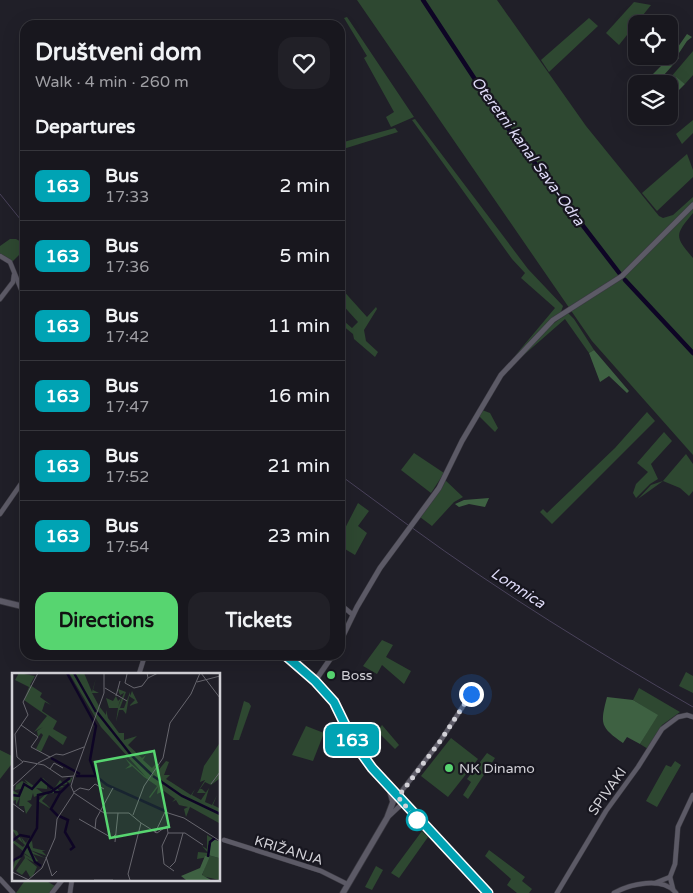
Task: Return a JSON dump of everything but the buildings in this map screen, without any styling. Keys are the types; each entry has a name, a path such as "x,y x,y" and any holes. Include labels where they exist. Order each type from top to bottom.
{"main road":[{"path":"0,601 20,606"},
{"path":"293,660 334,702 354,743 389,787 393,802 387,818 343,893"}],"street":[{"path":"345,632 380,568 439,488 459,446 501,374 553,320 622,276 693,204"},
{"path":"0,256 10,262 20,287"},
{"path":"0,299 13,282 14,273"},
{"path":"0,514 20,485"},
{"path":"345,608 353,615"},
{"path":"140,673 144,660"},
{"path":"315,681 330,660"},
{"path":"398,797 441,740 471,694"},
{"name":"SPIVAKI","path":"557,893 605,813 662,729 671,720 687,715 693,717"},
{"path":"389,787 488,893"},
{"path":"675,891 670,877 675,864 678,827 693,796"},
{"path":"387,818 403,803"},
{"name":"KRIŽANJA","path":"224,840 321,871 347,884"},
{"path":"614,893 670,877"},
{"path":"0,879 13,893"},
{"path":"52,893 62,880"},
{"path":"70,893 72,880"},
{"path":"654,883 675,891"}],"green space":[{"path":"357,0 497,0 586,126 659,216 663,218 673,215 693,197 693,213 683,226 679,236 682,245 693,258 693,455 592,341"},
{"path":"634,2 651,5 643,15 628,15 628,34 619,45 606,33"},
{"path":"347,17 414,117 391,127 386,117 394,112 364,58 367,56 344,18"},
{"path":"589,18 598,26 549,72 541,60"},
{"path":"687,34 692,37 678,54 678,47"},
{"path":"693,51 693,75 685,84 678,79 678,75 673,75"},
{"path":"662,65 673,65 664,75 652,75"},
{"path":"678,79 685,84 678,91"},
{"path":"415,119 528,269 563,306 561,312 544,326 514,357 555,308 521,278 525,273 512,259 412,120"},
{"path":"693,120 693,133 682,144 676,134"},
{"path":"395,128 398,132 345,148 345,142"},
{"path":"687,154 693,170 693,177 657,211 642,193"},
{"path":"10,239 16,239 20,241 20,254 12,262 0,254 0,246"},
{"path":"345,293 367,317 376,307 377,309 364,330 366,341 378,352 375,357 354,339 353,334 345,327 345,322 352,328 358,322 345,308"},
{"path":"568,313 594,350 589,353 565,319 518,360 546,329"},
{"path":"594,350 629,391 627,393 609,376 600,382 589,353"},
{"path":"482,410 490,413 498,428 495,432 479,416"},
{"path":"647,412 655,421 552,524 540,512 543,509 547,513 615,448"},
{"path":"664,432 672,441 651,464 658,479 636,498 633,493 636,484 648,472 637,463"},
{"path":"414,453 444,473 431,493 401,470"},
{"path":"686,454 693,464 693,491 689,496 680,488 663,481"},
{"path":"445,480 463,497 454,502 432,526 420,517"},
{"path":"663,481 638,499 651,485"},
{"path":"489,498 485,507 469,504 459,507 455,504 464,500"},
{"path":"358,503 369,511 358,526 367,533 355,555 345,549 345,528"},
{"path":"382,640 393,645 386,657 411,671 404,684 382,665 377,674 363,666"},
{"path":"686,672 693,676 693,693 679,686"},
{"path":"639,688 680,712 662,725 648,749 640,744 657,715 633,700"},
{"path":"607,697 633,700 658,715 640,744 627,737 623,743 606,729 603,713"},
{"path":"244,701 251,706 239,740 233,740"},
{"path":"382,725 399,745 395,749 377,731"},
{"path":"306,726 324,733 313,761 292,755"},
{"name":"NK Dinamo","path":"451,738 478,759 448,797 421,776"},
{"path":"0,750 12,756 12,764 0,779"},
{"path":"487,753 495,758 468,799 463,795 471,782 467,779"},
{"path":"675,761 681,765 657,807 646,801 666,765 671,767"},
{"path":"422,831 428,837 399,878 391,873"},
{"path":"489,850 525,877 522,881 532,889 529,893 517,893 507,885 511,879 485,856"},
{"path":"376,866 383,870 372,890 365,887"},
{"path":"25,880 45,880 55,886 50,893 16,893"}],"waterway":[{"name":"Oteretni kanal Sava-Odra","path":"423,0 501,119 620,274"},
{"name":"Lomnica","path":"0,194 20,219"},
{"name":"Oteretni kanal Sava-Odra","path":"625,280 693,353"},
{"name":"Lomnica","path":"345,479 408,525"},
{"name":"Lomnica","path":"411,527 549,621 693,707"}],"bus line":[{"name":"163","path":"292,660 334,702 354,743 372,768 414,817 453,854 488,893"}],"place":[{"name":"Boss","path":"331,675"},
{"name":"NK Dinamo","path":"449,768"}],"route":[{"path":"417,820 398,797 451,727 471,694"}]}
